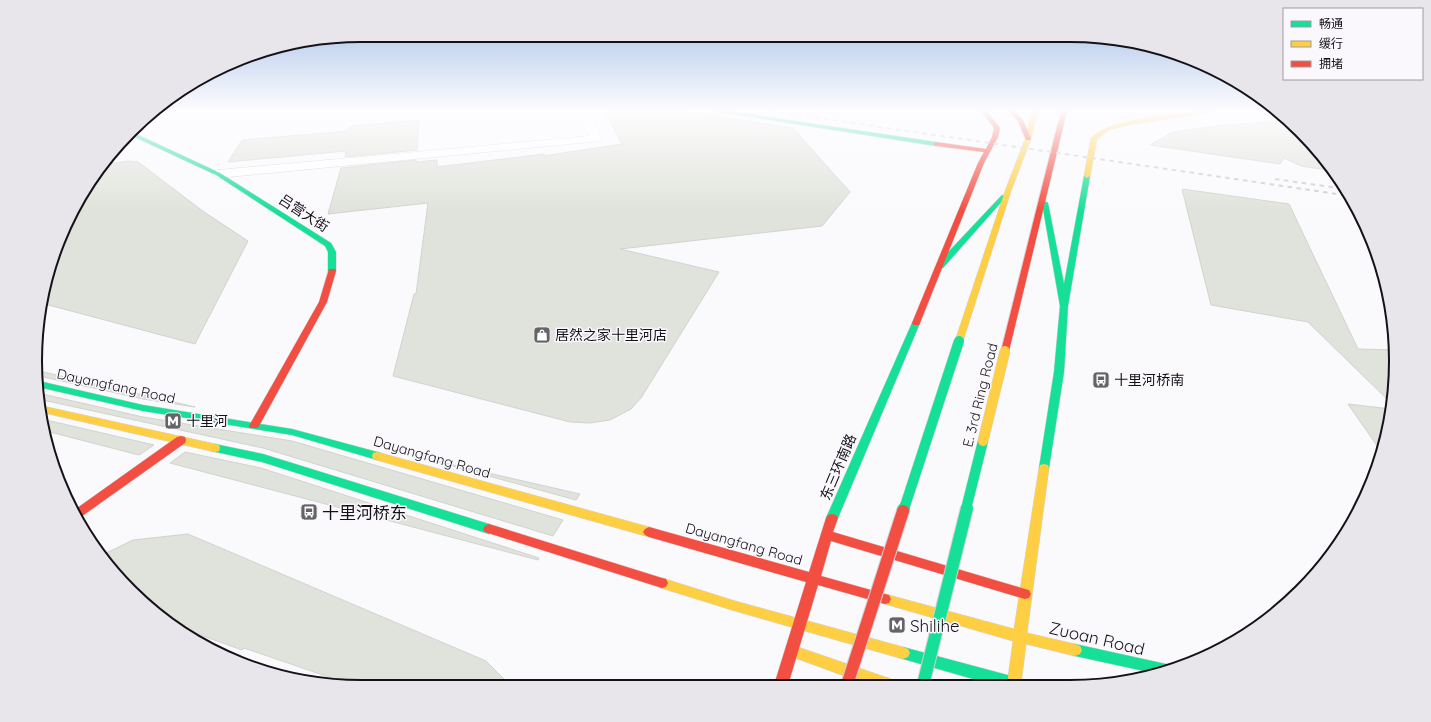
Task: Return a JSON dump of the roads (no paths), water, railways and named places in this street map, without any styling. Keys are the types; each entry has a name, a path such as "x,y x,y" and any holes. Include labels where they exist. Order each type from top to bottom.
{"main road":[{"name":"吕营大街","path":"155,145 218,174 328,245 332,252 333,268 322,302 254,426"},
{"path":"943,145 986,151"},
{"name":"东三环南路","path":"783,680 832,518 940,266 989,145"},
{"path":"849,680 1008,192 1026,145"},
{"name":"E. 3rd Ring Road","path":"923,680 1056,145"},
{"path":"1015,680 1022,636 1025,594 1058,372 1064,306 1093,145"},
{"path":"940,266 1008,192"},
{"path":"1043,197 1064,306"},
{"name":"Dayangfang Road","path":"43,385 143,408 292,432 1022,636"},
{"path":"46,410 120,428 263,458 735,606 1000,680"},
{"path":"80,512 181,440"},
{"path":"827,535 1025,594"},
{"name":"Zuoan Road","path":"1022,636 1129,663 1156,668"},
{"path":"792,651 874,680"}],"street":[{"path":"218,174 535,145"}],"railway":[{"path":"1001,145 1341,195"},
{"path":"1275,179 1337,188"}],"place":[{"name":"居然之家十里河店","path":"542,335"},
{"name":"十里河桥南","path":"1101,380"},
{"name":"十里河","path":"173,421"},
{"name":"十里河桥东","path":"309,512"},
{"name":"Shilihe","path":"897,625"}]}
